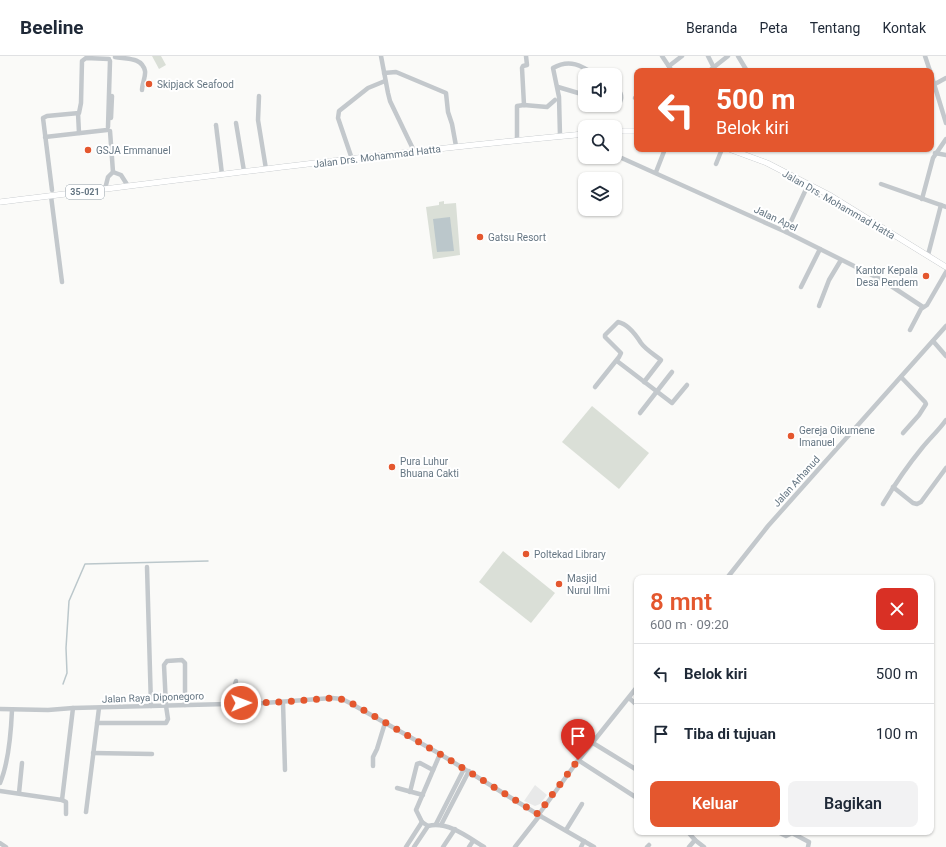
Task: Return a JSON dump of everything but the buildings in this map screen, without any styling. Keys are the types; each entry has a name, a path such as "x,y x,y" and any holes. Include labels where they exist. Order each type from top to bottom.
{"main road":[{"path":"622,132 634,131"},
{"name":"Jalan Drs. Mohammad Hatta","path":"128,186 456,146 578,135"},
{"name":"Jalan Drs. Mohammad Hatta","path":"737,152 767,163 831,196 946,267"},
{"name":"35-021","path":"0,202 52,193 128,186"}],"street":[{"path":"524,105 522,68 523,66 527,65 526,56"},
{"path":"662,56 669,66 682,56"},
{"path":"708,56 713,66 728,56"},
{"path":"738,56 745,68"},
{"path":"925,56 929,68"},
{"path":"79,133 78,113 81,109 82,61 86,58 113,58 137,63 139,61 145,70 142,90"},
{"path":"113,58 109,129 113,172"},
{"path":"382,61 390,101 414,151"},
{"path":"560,136 557,98 558,89 553,70 560,65 576,64 583,68"},
{"path":"384,73 396,72 446,93 448,112 456,146"},
{"path":"946,78 935,84 946,123"},
{"path":"352,159 338,118 339,111 368,88 385,80"},
{"path":"558,89 578,93"},
{"path":"260,96 258,120 266,169"},
{"path":"517,140 517,106 524,105 547,107 557,98"},
{"path":"62,282 43,120 45,116 78,113"},
{"path":"236,124 244,171"},
{"path":"216,125 222,174"},
{"path":"45,137 109,129"},
{"path":"922,199 934,156 946,139"},
{"path":"656,172 664,152"},
{"path":"716,164 721,152"},
{"path":"934,156 946,155"},
{"name":"Jalan Apel","path":"622,158 786,232 882,280 923,307"},
{"path":"113,172 120,175 128,186"},
{"path":"105,189 108,177 113,172"},
{"path":"881,184 943,206 928,255"},
{"path":"786,232 808,185"},
{"path":"801,287 820,249"},
{"path":"819,306 828,280 841,260"},
{"path":"910,330 923,307 927,305 946,272"},
{"path":"595,387 621,354 605,337 616,322 619,322 636,334 642,343 661,360 644,382"},
{"name":"Jalan Arhanud","path":"729,575 768,526 946,326"},
{"path":"933,341 946,356"},
{"path":"617,361 672,403 687,385"},
{"path":"640,413 672,372"},
{"path":"901,376 926,402 918,415 903,433"},
{"path":"883,504 893,487 922,448 946,420"},
{"path":"893,487 913,503 917,504 921,502 946,468"},
{"path":"147,567 151,706"},
{"path":"97,723 166,723 168,719 165,698 164,665 167,661 182,660 186,663 185,705"},
{"path":"236,681 234,688 240,694 241,703"},
{"path":"515,847 578,760 634,691"},
{"path":"165,698 185,697"},
{"name":"Jalan Raya Diponegoro","path":"0,709 48,710 283,702 318,698 342,699 350,702 440,754 594,847"},
{"path":"629,698 634,702"},
{"path":"283,702 285,770"},
{"path":"62,800 73,708"},
{"path":"86,812 99,708"},
{"path":"0,783 4,770 9,740 12,710"},
{"path":"373,766 373,757 385,723"},
{"path":"593,743 634,768"},
{"path":"94,753 152,754"},
{"path":"440,754 416,810 422,822 428,826 439,824 454,830 484,847"},
{"path":"578,760 634,796"},
{"path":"20,793 22,763"},
{"path":"410,792 417,764 420,763 433,770"},
{"path":"439,824 467,770"},
{"path":"397,788 423,795"},
{"path":"0,791 62,800 66,802 66,814"},
{"path":"566,830 582,804"},
{"path":"406,847 422,822"},
{"path":"414,847 428,826"},
{"path":"444,847 454,830"},
{"path":"691,835 704,847"},
{"path":"689,847 695,835"},
{"path":"796,835 809,842 808,847"},
{"path":"470,847 473,840"},
{"path":"581,847 584,841"},
{"path":"0,843 6,847"}],"shaded area":[{"path":"152,56 161,56 166,65 159,69"},
{"path":"444,201 444,204 456,203 460,255 433,259 426,207 439,205 439,202"},
{"path":"450,217 454,251 437,252 433,219"},
{"path":"592,406 649,453 619,489 562,442"},
{"path":"503,551 555,593 531,623 479,582"},
{"path":"535,785 547,795 540,804 535,806 524,801"}],"waterway":[{"path":"63,684 67,673 66,648 69,601 85,564 208,561"}],"place":[{"name":"Skipjack Seafood","path":"149,84"},
{"name":"GSJA Emmanuel","path":"88,150"},
{"name":"Gatsu Resort","path":"480,237"},
{"name":"Kantor Kepala Desa Pendem","path":"926,276"},
{"name":"Gereja Oikumene Imanuel","path":"791,436"},
{"name":"Pura Luhur Bhuana Cakti","path":"392,467"},
{"name":"Poltekad Library","path":"526,554"},
{"name":"Masjid Nurul Ilmi","path":"559,584"}],"route":[{"path":"241,703 283,702 318,698 337,698 346,700 469,771 538,814 578,760"}]}
